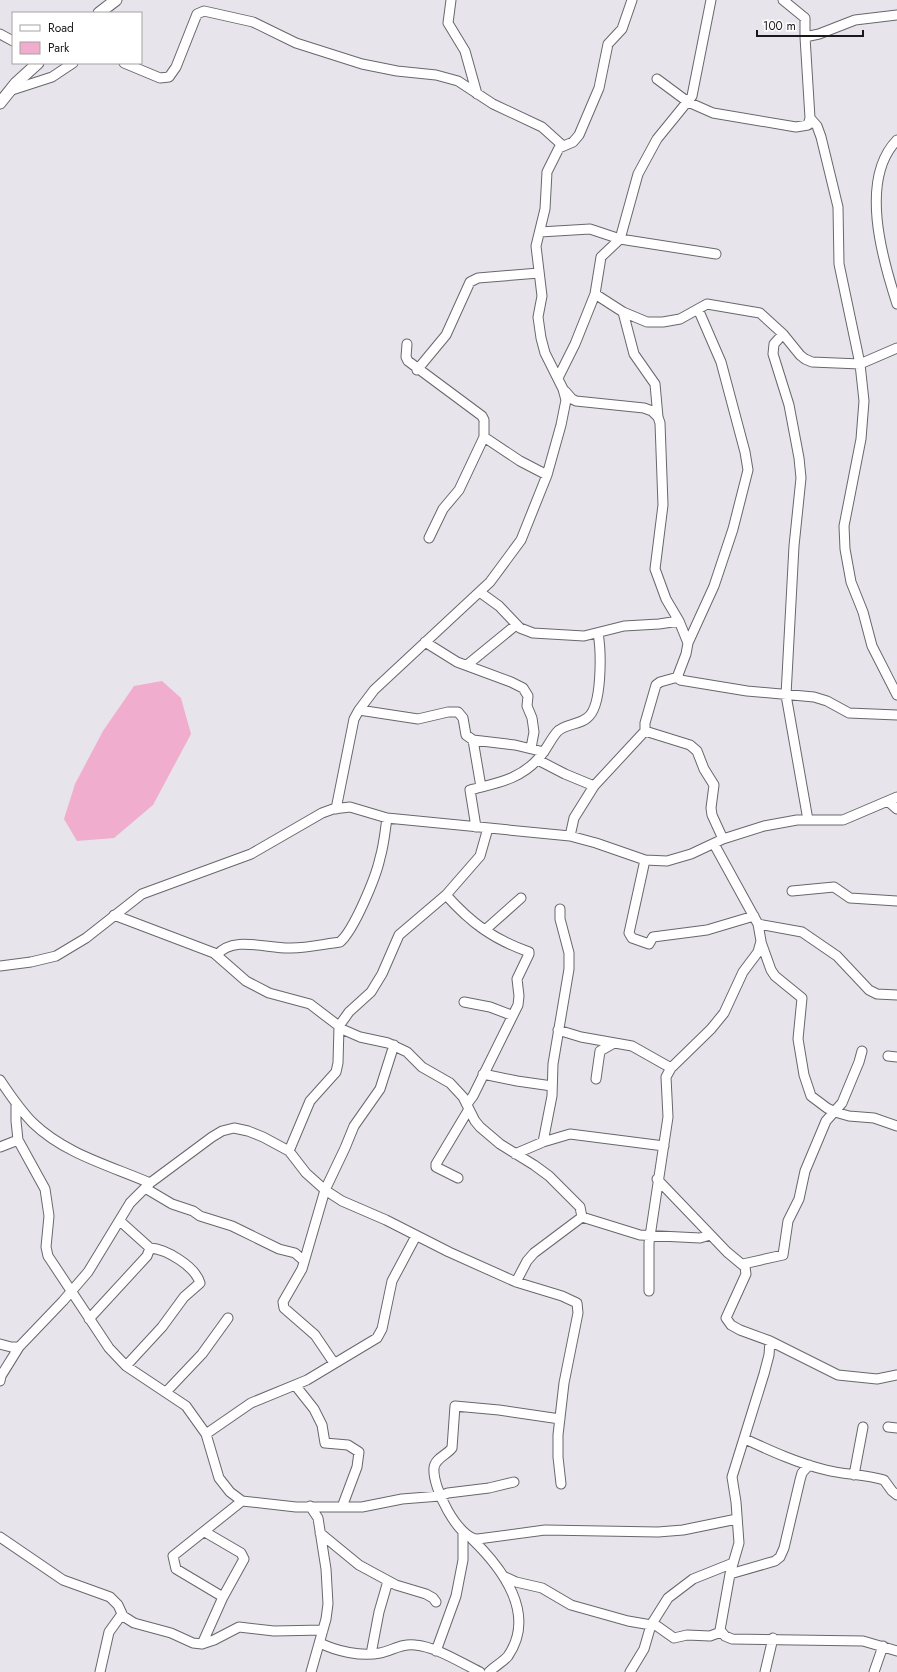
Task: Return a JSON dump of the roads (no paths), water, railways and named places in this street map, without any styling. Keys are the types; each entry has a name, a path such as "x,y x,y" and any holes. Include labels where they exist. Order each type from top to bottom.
{"main road":[{"path":"100,12 116,0"},
{"path":"0,103 12,90 16,83 37,64"}],"street":[{"path":"451,0 448,23 465,51 477,94"},
{"path":"336,809 351,732 358,710 374,690 460,610 481,593 520,540 547,475 566,407 563,389 544,353 538,317 542,296 536,246 545,209 547,172 555,154 562,145 573,142 579,135 599,88 608,44 622,29 632,0"},
{"path":"558,378 575,344 595,294 601,257 620,239 638,174 644,161 661,134 688,102 694,89 711,0"},
{"path":"657,79 688,102 713,113 796,127 808,125 810,118 805,16 783,0"},
{"path":"126,64 160,78 169,77 176,67 197,14 204,11 253,22 296,43 357,62 398,71 436,75 458,81 493,104 542,126 562,145"},
{"path":"805,37 819,34 854,20 897,15"},
{"path":"0,34 12,40"},
{"path":"12,90 52,77 72,64"},
{"path":"810,118 817,126 821,137 838,207 839,264 860,364 862,382 863,416 861,438 844,526 844,549 851,582 863,612 872,646 897,695"},
{"path":"897,140 887,152 876,193 882,254 897,304"},
{"path":"540,232 590,229 620,239 716,254"},
{"path":"417,370 446,335 470,282 478,278 539,273"},
{"path":"595,294 623,312 647,322 663,322 680,318 710,304 760,313 783,334 806,360 860,364 897,348"},
{"path":"678,677 688,648 688,643 714,586 733,529 748,470 746,452 721,362 698,309"},
{"path":"623,312 634,354 656,384 664,490 663,513 655,569 666,599 679,621 688,643"},
{"path":"783,334 774,344 773,354 789,405 799,458 800,478 794,546 786,695 808,820"},
{"path":"407,344 407,359 417,370 482,416 484,420 484,438 459,490 443,509 429,538"},
{"path":"563,389 572,399 576,401 644,408 652,411 658,417"},
{"path":"566,407 576,401"},
{"path":"484,438 520,462 547,475"},
{"path":"481,593 506,612 522,630 540,634 549,633 574,637 598,633 624,626 660,624 679,621"},
{"path":"467,665 516,625"},
{"path":"476,827 469,792 481,787 515,778 538,760 559,730 584,720 592,712 598,686 600,651 598,633"},
{"path":"425,642 452,659 511,682 524,689 528,696 527,706 532,718 534,732 531,748"},
{"path":"570,836 574,818 594,786 645,731 645,723 656,685 660,682 678,677 682,680 696,684 814,697 827,701 849,713 897,715"},
{"path":"358,710 418,719 448,712 458,712 463,718 466,735 474,740 531,748 544,752"},
{"path":"645,731 690,745 697,751 704,769 714,785 711,808 712,816 723,839"},
{"path":"474,740 481,787"},
{"path":"538,760 565,774 594,786"},
{"path":"0,966 31,962 56,956 86,938 142,894 251,854 271,844 322,813 336,809 350,807 387,818 570,836 596,843 645,860 667,861 691,854 723,839 778,823 808,820 843,820 895,797 897,809"},
{"path":"217,955 224,947 235,945 292,948 340,942 345,937 355,920 378,867 387,818"},
{"path":"289,1151 310,1101 336,1072 338,1063 339,1026 349,1012 371,992 382,974 399,935 446,895 480,856 488,828"},
{"path":"714,844 756,920 761,941 771,970 775,976 802,998 798,1039 807,1088 814,1099 835,1112 849,1116 874,1118 897,1126"},
{"path":"645,860 629,933 632,938 649,944 653,937 707,930 756,920 802,932 837,956 869,990 876,994 897,995"},
{"path":"792,891 834,887 850,898 897,901"},
{"path":"446,895 462,912 485,930 503,942 528,952 529,954 518,977 519,1000 468,1106 436,1164 436,1167 458,1178"},
{"path":"485,930 521,898"},
{"path":"542,1142 549,1115 553,1064 567,985 569,957 560,919 560,908"},
{"path":"114,916 217,955 250,983 270,993 310,1004 339,1026 360,1037 394,1045 407,1052 422,1067 447,1080 459,1092 475,1121 486,1133 540,1169 567,1193 580,1207 582,1217"},
{"path":"649,1291 648,1252 657,1179 668,1117 666,1080 671,1068 711,1029 724,1013 743,972 758,952 761,941"},
{"path":"464,1002 490,1007 511,1015"},
{"path":"558,1030 581,1037 639,1049 671,1068"},
{"path":"596,1079 600,1051 614,1043"},
{"path":"334,1363 315,1335 283,1306 283,1302 298,1277 304,1261 325,1190 346,1148 354,1126 380,1089 394,1045"},
{"path":"743,1264 783,1255 788,1222 799,1199 805,1170 826,1121 842,1103 862,1051"},
{"path":"483,1074 518,1082 552,1086"},
{"path":"0,1080 16,1105 33,1123 59,1143 147,1186 172,1204 193,1211 200,1216 232,1226 279,1249 295,1253 304,1261"},
{"path":"16,1105 18,1140 45,1188 49,1216 47,1251 70,1292 109,1348 126,1366 186,1406 206,1434 219,1478 230,1492 242,1501 296,1507 362,1507 402,1499 440,1496 448,1493 489,1488 514,1482"},
{"path":"0,1378 18,1346 88,1272 126,1210 147,1186 212,1136 229,1128 248,1131 289,1151 306,1173 325,1190 342,1201 516,1282 562,1296 577,1303 578,1313 568,1358 560,1419 558,1457 561,1484"},
{"path":"516,1154 559,1136 577,1134 664,1146"},
{"path":"0,1147 18,1140"},
{"path":"657,1179 710,1235 727,1252 743,1264 746,1269 746,1274 727,1315 727,1320 731,1326 770,1341 838,1375 877,1379 897,1375"},
{"path":"582,1217 634,1234 700,1238 710,1235"},
{"path":"516,1282 527,1261 534,1253 582,1217"},
{"path":"120,1221 150,1248 168,1252 184,1264 198,1278 200,1283 184,1298 162,1327 126,1366"},
{"path":"206,1434 251,1403 307,1380 371,1342 380,1334 392,1281 416,1236"},
{"path":"89,1319 147,1256 150,1248"},
{"path":"166,1392 202,1354 228,1318"},
{"path":"770,1341 764,1374 749,1419 732,1480 738,1519 739,1543 730,1574 720,1627 721,1632 728,1638 732,1639 773,1638 857,1641 883,1646 897,1651"},
{"path":"0,1344 11,1347 18,1346"},
{"path":"295,1385 314,1409 322,1425 325,1443 348,1445 359,1452 358,1467 342,1507"},
{"path":"489,1672 508,1655 519,1628 515,1598 503,1576 488,1555 463,1532 440,1496 435,1481 434,1466 438,1460 452,1448 456,1406 499,1410 560,1419"},
{"path":"854,1475 863,1427"},
{"path":"744,1439 778,1454 809,1465 884,1480 897,1495"},
{"path":"730,1574 775,1561 780,1557 784,1548 802,1473 809,1465"},
{"path":"223,1597 186,1577 174,1567 173,1558 174,1554 205,1532 242,1501"},
{"path":"310,1506 318,1518 326,1570 328,1604 320,1643 311,1672"},
{"path":"472,1539 545,1530 658,1532 683,1530 738,1519"},
{"path":"202,1644 223,1597 243,1562 241,1553 205,1532"},
{"path":"436,1651 456,1596 463,1560 463,1532"},
{"path":"320,1533 360,1565 396,1585 426,1594 433,1598 436,1602"},
{"path":"0,1537 63,1580 110,1597 118,1605 122,1614 134,1623 171,1633 193,1643 202,1644 214,1640 239,1627 274,1631 323,1630"},
{"path":"630,1672 644,1649 651,1624 668,1598 693,1579 733,1563"},
{"path":"503,1576 516,1582 542,1588 571,1605 628,1621 651,1624 674,1638 688,1635 710,1636 721,1632"},
{"path":"371,1654 378,1612 388,1581"},
{"path":"100,1672 109,1632 122,1614"},
{"path":"765,1672 773,1638"},
{"path":"320,1643 337,1650 371,1654 381,1653 411,1644 436,1651 480,1672"},
{"path":"874,1672 883,1646"}]}
